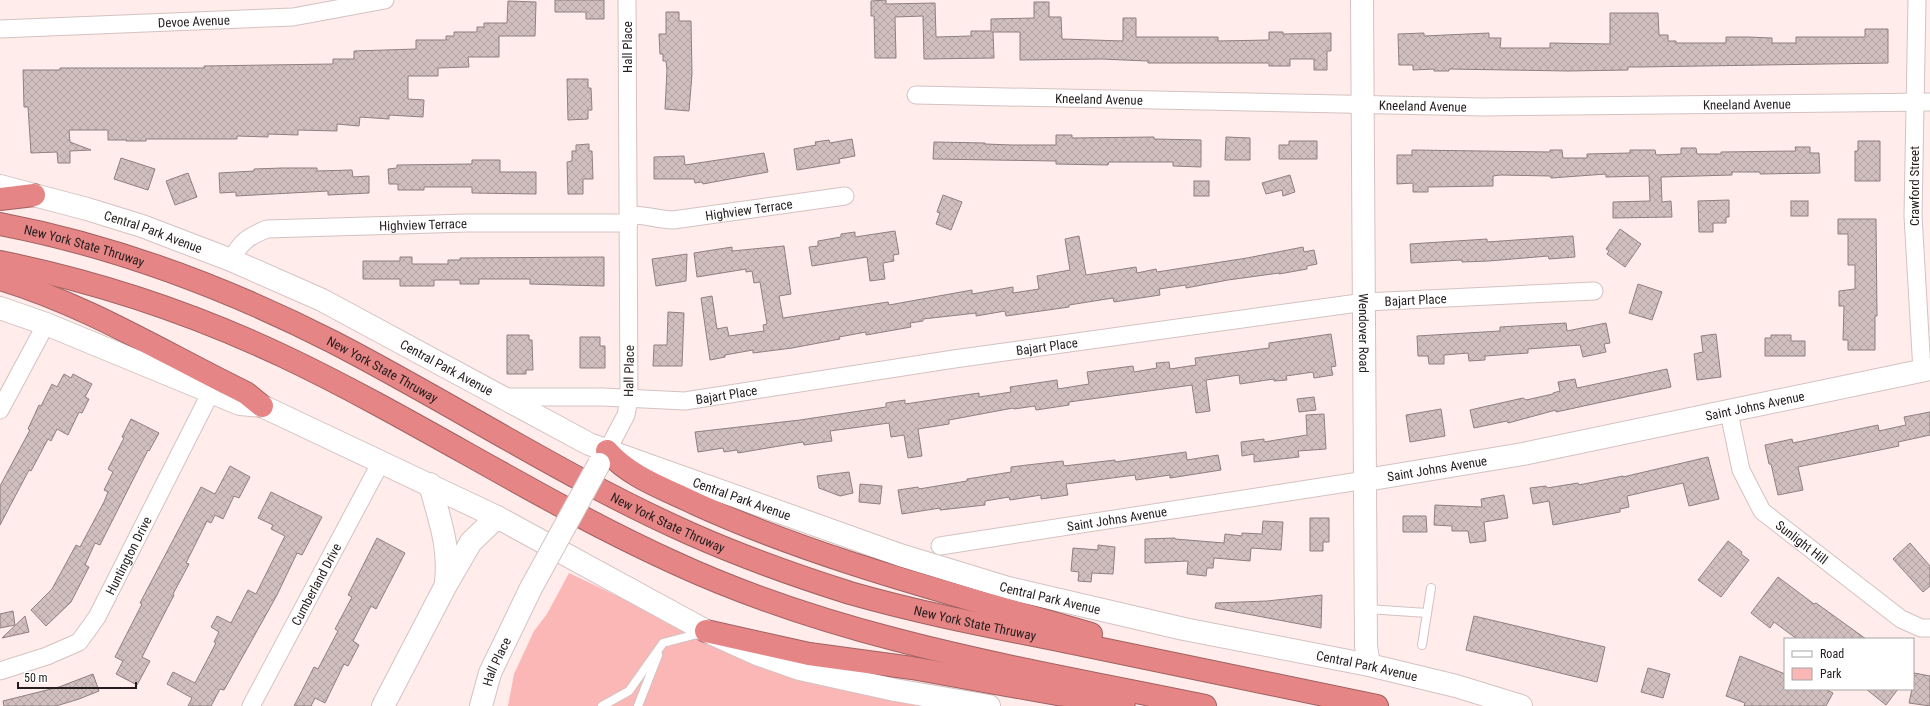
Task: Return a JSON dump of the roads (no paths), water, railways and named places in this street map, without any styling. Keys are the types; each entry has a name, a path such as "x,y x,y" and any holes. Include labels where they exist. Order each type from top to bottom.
{"highway":[{"path":"0,199 34,195"},
{"name":"New York State Thruway","path":"0,224 63,239 134,260 223,292 282,317 333,342 569,473 637,508 696,536 796,575 851,593 907,608 1377,706"},
{"path":"0,262 62,274 119,291 173,309 228,331 336,383 622,538 696,572 784,607 894,640 1006,665 1205,706"},
{"path":"0,279 38,290 85,310 246,393 262,406"},
{"path":"603,458 639,477 719,514 781,539 941,590 1248,680"},
{"path":"706,631 809,654 956,675 1071,696 1158,706"}],"main road":[{"name":"Wendover Road","path":"1362,0 1366,646 1369,665"},
{"name":"Central Park Avenue","path":"0,186 87,209 142,226 231,260 322,300 571,435 603,458 900,555 1008,588 1184,629 1369,665 1456,686 1521,706"},
{"path":"0,308 46,324 240,404 262,406 430,484 497,517 706,631 757,654 800,669 895,690 989,706"},
{"name":"Saint Johns Avenue","path":"1366,480 1523,454 1926,370"},
{"name":"Hall Place","path":"481,706 490,673 531,588 603,458"},
{"path":"430,484 446,542 448,563 446,585"},
{"path":"383,706 446,585 471,542 497,517"}],"street":[{"name":"Devoe Avenue","path":"0,29 293,17 385,0"},
{"name":"Hall Place","path":"603,458 626,415 629,399 630,338 627,0"},
{"name":"Crawford Street","path":"1917,0 1923,102 1913,216 1926,370"},
{"name":"Kneeland Avenue","path":"916,95 1483,107 1923,102"},
{"name":"Highview Terrace","path":"231,260 240,245 252,235 267,229 629,219 642,215 664,220 673,220 845,196"},
{"name":"Bajart Place","path":"501,397 685,401 954,359 1364,302 1594,291"},
{"path":"0,410 46,324"},
{"name":"Huntington Drive","path":"0,671 47,656 79,642 97,617 211,392"},
{"name":"Sunlight Hill","path":"1729,412 1741,470 1762,512 1901,619 1921,628 1930,628"},
{"name":"Cumberland Drive","path":"251,706 382,462"},
{"name":"Saint Johns Avenue","path":"940,546 1366,480"}],"lane":[{"path":"1422,645 1431,588"},
{"path":"1366,609 1427,613"},
{"path":"602,706 629,691 663,643 706,631"},
{"path":"638,706 663,643"}]}
